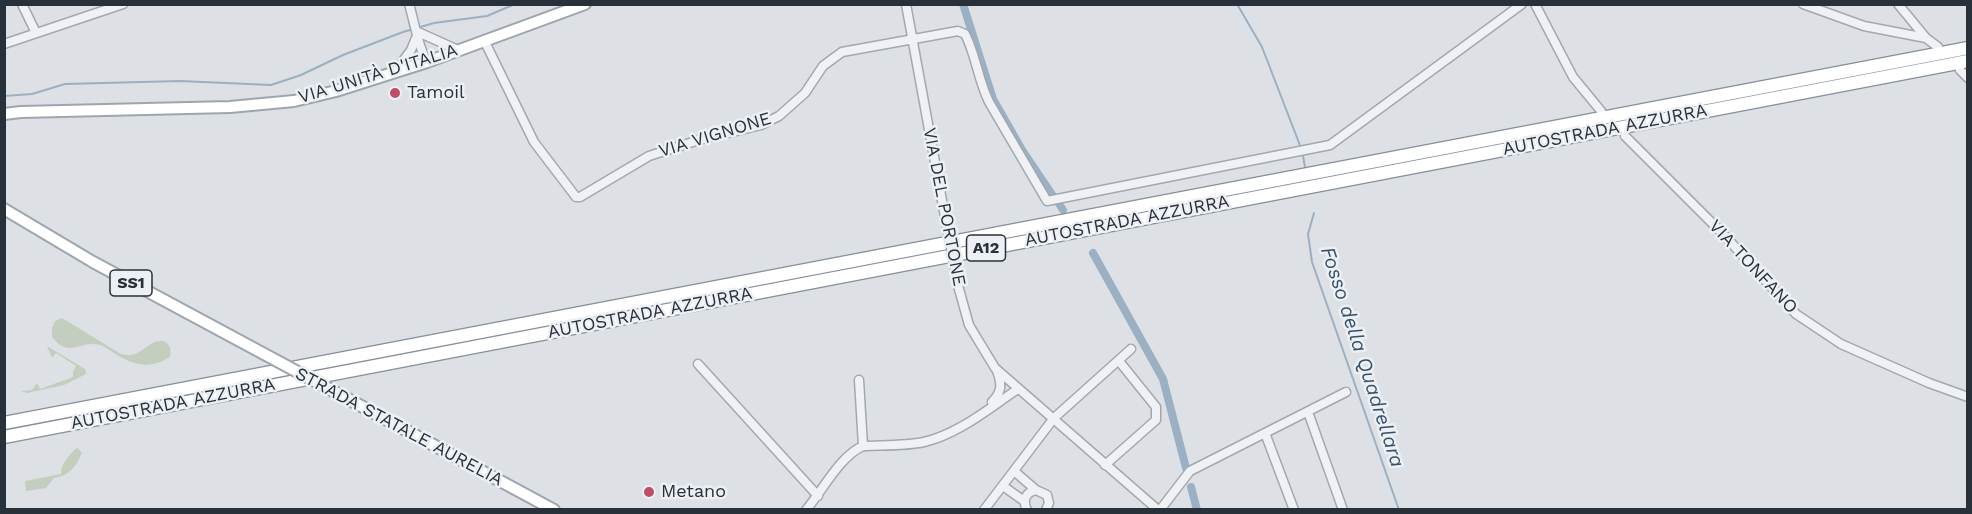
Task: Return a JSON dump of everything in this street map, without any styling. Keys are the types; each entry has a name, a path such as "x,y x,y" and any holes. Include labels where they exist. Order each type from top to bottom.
{"highway":[{"name":"AUTOSTRADA AZZURRA","path":"4,423 1968,48"},
{"name":"AUTOSTRADA AZZURRA","path":"4,436 1964,66"}],"main road":[{"name":"VIA UNITÀ D'ITALIA","path":"4,112 150,110 273,104 320,96 427,62 585,4"},
{"name":"STRADA STATALE AURELIA","path":"4,202 25,220"},
{"name":"STRADA STATALE AURELIA","path":"4,209 93,262 554,510"}],"street":[{"path":"22,4 36,33"},
{"path":"4,44 123,4"},
{"path":"409,4 418,32 426,45 427,62"},
{"name":"VIA DEL PORTONE","path":"906,4 959,288 969,325 995,368 1159,510"},
{"path":"912,39 958,31 965,34 988,102 1047,201 1330,145 1522,4"},
{"path":"1535,4 1573,77 1601,111"},
{"path":"1803,4 1864,26 1926,38"},
{"path":"1898,4 1926,38 1938,47"},
{"path":"418,32 458,50"},
{"path":"395,72 411,50 418,32"},
{"name":"VIA VIGNONE","path":"484,40 534,142 576,197 580,197 648,156 699,140 760,125 778,116 805,93 823,66 842,52 912,39"},
{"path":"1964,66 1968,78"},
{"name":"VIA TONFANO","path":"1625,136 1725,236 1796,314 1841,344 1929,383 1968,397"},
{"path":"984,510 1054,418 1131,349"},
{"path":"1105,465 1156,420 1156,407 1119,361"},
{"path":"698,364 818,496"},
{"path":"984,411 999,394 1001,382 995,368"},
{"path":"859,380 863,446"},
{"path":"806,510 855,449 863,446 922,443 940,437 1018,389"},
{"path":"1159,510 1190,471 1346,392"},
{"path":"1308,412 1343,510"},
{"path":"1265,433 1294,510"},
{"path":"1014,471 1036,490 1047,495 1046,510"},
{"path":"1003,486 1026,505"},
{"path":"1026,505 1027,494 1036,490"}],"green space":[{"path":"62,318 121,354 135,354 158,341 163,341 169,346 170,357 150,365 143,365 124,359 100,345 64,347 52,337 55,321"},
{"path":"47,346 85,369 86,374 64,385 27,393 21,391 32,390 37,383 40,389 73,377 76,366 56,353 52,358"},
{"path":"78,448 82,453 68,473 54,478 46,488 26,491 25,481 61,474 65,461"}],"waterway":[{"name":"Fosso della Quadrellara","path":"4,96 32,94 65,84 180,81 271,85 301,75 343,55 403,32 434,23 487,16 515,4"},
{"path":"963,4 993,99 1022,150 1053,196"},
{"name":"Fosso della Quadrellara","path":"1237,4 1262,47 1301,148"},
{"name":"Fosso della Quadrellara","path":"1303,156 1305,167"},
{"path":"1058,202 1063,210"},
{"name":"Fosso della Quadrellara","path":"1314,213 1308,234 1312,262 1399,510"},
{"path":"1093,253 1163,379 1186,468"},
{"path":"1191,487 1197,510"}],"place":[{"name":"Tamoil","path":"395,93"},
{"name":"Metano","path":"649,492"}]}
